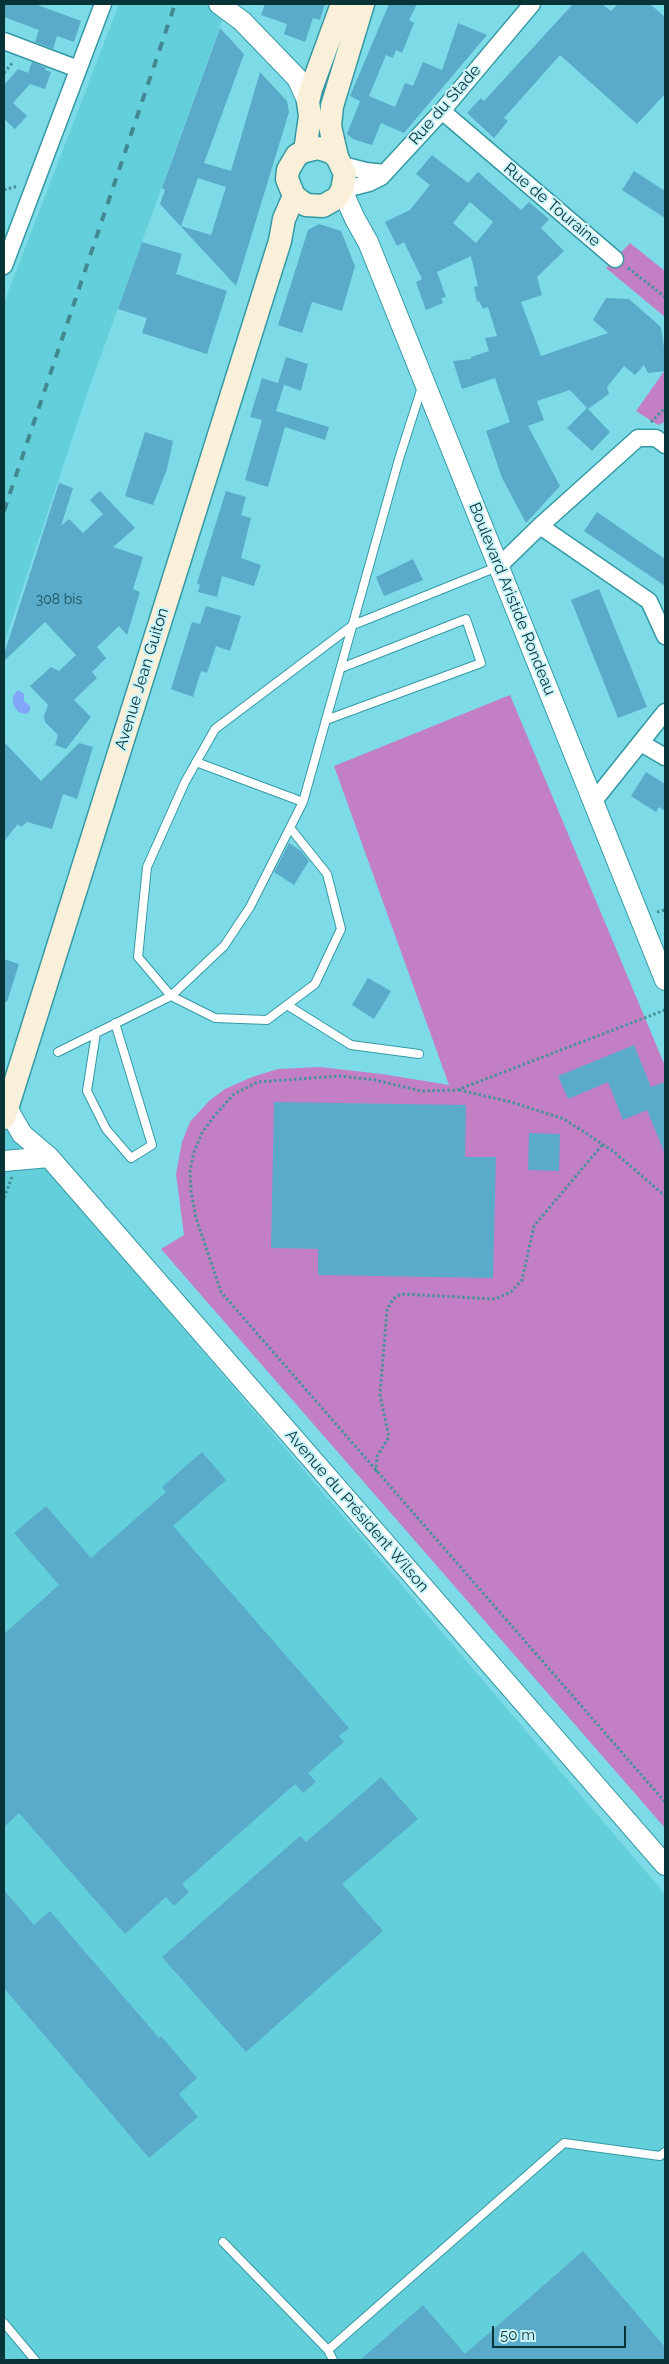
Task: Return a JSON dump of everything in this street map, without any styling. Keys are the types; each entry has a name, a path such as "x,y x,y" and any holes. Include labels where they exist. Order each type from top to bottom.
{"main road":[{"path":"305,151 310,116 306,78 342,4"},
{"path":"340,161 331,152 318,148 305,151 297,156 288,170 287,179 294,196 306,205 319,206 336,198 342,190 345,174 330,126 332,106 363,4"},
{"name":"Avenue Jean Guiton","path":"5,1113 280,240 284,219 294,196"},
{"name":"Avenue Jean Guiton","path":"280,240 319,206"}],"street":[{"path":"4,266 103,4"},
{"path":"219,4 242,21 306,78 330,84 324,104 332,116"},
{"name":"Rue du Stade","path":"342,190 369,183 385,173 442,111 532,4"},
{"path":"4,41 78,69"},
{"name":"Rue de Touraine","path":"442,111 615,259"},
{"path":"340,161 366,171 385,173"},
{"name":"Boulevard Aristide Rondeau","path":"342,190 368,242 665,980"},
{"path":"319,206 355,219"},
{"path":"500,566 540,526 638,438 656,438 665,445"},
{"path":"540,526 649,601 665,636"},
{"path":"593,802 664,717"},
{"path":"641,743 665,757"},
{"name":"Avenue du Président Wilson","path":"5,1113 22,1134 49,1157 665,1865"},
{"path":"8,1168 49,1157"}],"lane":[{"path":"58,1052 171,996 224,946 250,907 291,829 302,802 399,459 424,380"},
{"path":"291,829 327,874 341,929 315,984 267,1020 215,1018 171,996 138,957 146,867 196,762 214,729 353,625 500,566"},
{"path":"326,720 481,663 466,619 341,668"},
{"path":"196,762 302,802"},
{"path":"287,1005 351,1046 419,1054"},
{"path":"96,1033 87,1091 106,1129 131,1158 152,1144 116,1023"},
{"path":"328,2350 564,2143 660,2156 665,2152"},
{"path":"224,2242 328,2350 333,2360"},
{"path":"4,2323 35,2360"}],"path":[{"name":"Rue de Touraine","path":"615,259 665,297"},
{"path":"457,1090 665,1010"},
{"path":"665,1196 603,1144 564,1119 511,1102 457,1090 422,1090 375,1080 339,1076 258,1082 234,1094 214,1115 202,1133 194,1152 190,1170 196,1218 222,1292 376,1472 665,1802"},
{"path":"376,1472 377,1456 389,1437 380,1395 387,1310 393,1299 401,1294 495,1298 511,1292 522,1280 534,1226 603,1144"},
{"path":"4,1198 8,1168"}],"shaded area":[{"path":"119,4 228,4 87,394 4,644 4,303"},
{"path":"630,243 665,271 665,317 606,268"},
{"path":"665,370 665,422 658,425 636,411"},
{"path":"18,690 24,694 24,701 30,706 30,711 26,714 18,712 13,704 13,696"},
{"path":"510,695 665,1066 665,1828 161,1249 184,1235 176,1174 182,1142 190,1122 209,1101 225,1089 252,1077 278,1069 319,1067 382,1074 449,1085 334,766"},
{"path":"4,1112 25,1143 665,1894 665,2360 4,2360"}],"building":[{"path":"4,4 35,4 81,21 74,42 57,36 53,49 35,42 39,30 4,17"},
{"path":"265,4 325,4 320,20 313,18 305,42 284,34 287,24 261,15"},
{"path":"389,4 417,4 409,20 414,23 402,53 396,50 393,58 386,55 369,96 395,107 405,83 413,86 423,62 442,70 458,23 487,35 404,133 381,123 372,145 353,139 347,134 360,101 350,96"},
{"path":"573,4 602,4 611,11 618,4 650,4 665,17 665,94 637,124 560,55 504,118 508,121 494,138 467,113 481,98 484,101"},
{"path":"220,28 244,54 204,163 231,171 260,72 287,101 289,112 236,286 160,204 165,190 162,188","holes":["198,178 226,187 211,235 181,226"]},
{"path":"32,62 51,72 45,89 30,84 13,103 27,116 15,129 4,119 4,85 18,69 28,73"},
{"path":"432,155 468,183 478,172 521,210 529,202 549,219 541,228 564,251 537,277 542,295 521,302 541,356 608,333 593,320 606,298 629,299 661,327 665,354 665,371 648,373 644,365 635,375 624,366 607,387 609,394 588,409 570,390 537,401 544,420 528,426 560,486 526,523 502,478 486,431 510,422 495,378 462,389 453,361 471,359 471,357 489,351 485,338 497,336 488,307 483,309 479,301 477,302 474,287 478,286 471,256 437,272 446,297 441,298 443,303 426,310 416,282 422,279 404,242 397,246 385,222 410,210 430,185 416,174","holes":["470,202 493,222 476,243 453,223"]},
{"path":"634,171 665,191 665,218 622,190"},
{"path":"319,224 341,231 355,266 342,311 312,302 302,333 278,325 308,230"},
{"path":"142,242 182,254 176,274 227,291 207,354 142,333 147,318 118,309"},
{"path":"286,357 308,364 301,391 282,384 284,385 276,411 329,427 325,440 285,427 268,487 245,480 262,420 250,417 262,378 278,383"},
{"path":"587,408 610,432 592,451 567,428"},
{"path":"145,432 173,441 167,469 153,505 125,496"},
{"path":"59,483 73,488 61,526 69,519 83,533 103,514 90,500 100,491 135,528 113,547 143,557 133,589 140,592 127,635 119,626 97,647 106,658 92,672 97,678 74,700 91,717 66,749 55,745 58,735 45,722 44,716 48,705 30,686 51,667 59,671 76,655 45,622 4,661 4,654"},
{"path":"226,491 246,497 241,515 251,518 241,558 261,565 254,586 222,576 217,597 198,592 200,585 197,583"},
{"path":"597,512 665,559 665,586 584,531"},
{"path":"413,559 423,580 384,596 376,577"},
{"path":"599,589 647,707 618,718 571,600"},
{"path":"206,606 241,616 230,651 216,646 207,673 201,671 193,697 171,689 192,622 200,624"},
{"path":"4,742 41,781 79,743 93,747 77,799 63,794 52,829 27,822 21,827 18,824 4,841"},
{"path":"646,772 665,784 665,811 659,807 656,812 631,796"},
{"path":"289,843 301,851 309,861 294,885 274,872"},
{"path":"4,959 19,964 7,1002 4,1002"},
{"path":"368,978 391,991 374,1019 352,1005"},
{"path":"634,1045 651,1087 665,1082 665,1154 647,1110 623,1120 608,1082 568,1099 558,1076"},
{"path":"274,1102 466,1105 465,1157 496,1157 493,1278 318,1275 318,1249 271,1248"},
{"path":"529,1133 560,1134 559,1171 528,1170"},
{"path":"202,1452 226,1480 173,1526 349,1728 339,1736 344,1742 308,1773 316,1782 303,1793 295,1784 182,1884 189,1892 174,1906 166,1897 125,1934 19,1813 4,1827 4,1634 59,1585 14,1533 46,1506 91,1558 166,1492 162,1487"},
{"path":"381,1777 418,1819 342,1884 383,1931 246,2052 162,1957 300,1836 306,1842"},
{"path":"4,1890 34,1925 50,1911 159,2038 161,2036 197,2078 179,2094 198,2117 149,2158 4,1988"},
{"path":"583,2251 665,2347 665,2360 360,2360 423,2305 465,2354"}],"railway":[{"path":"4,511 175,4"}]}
